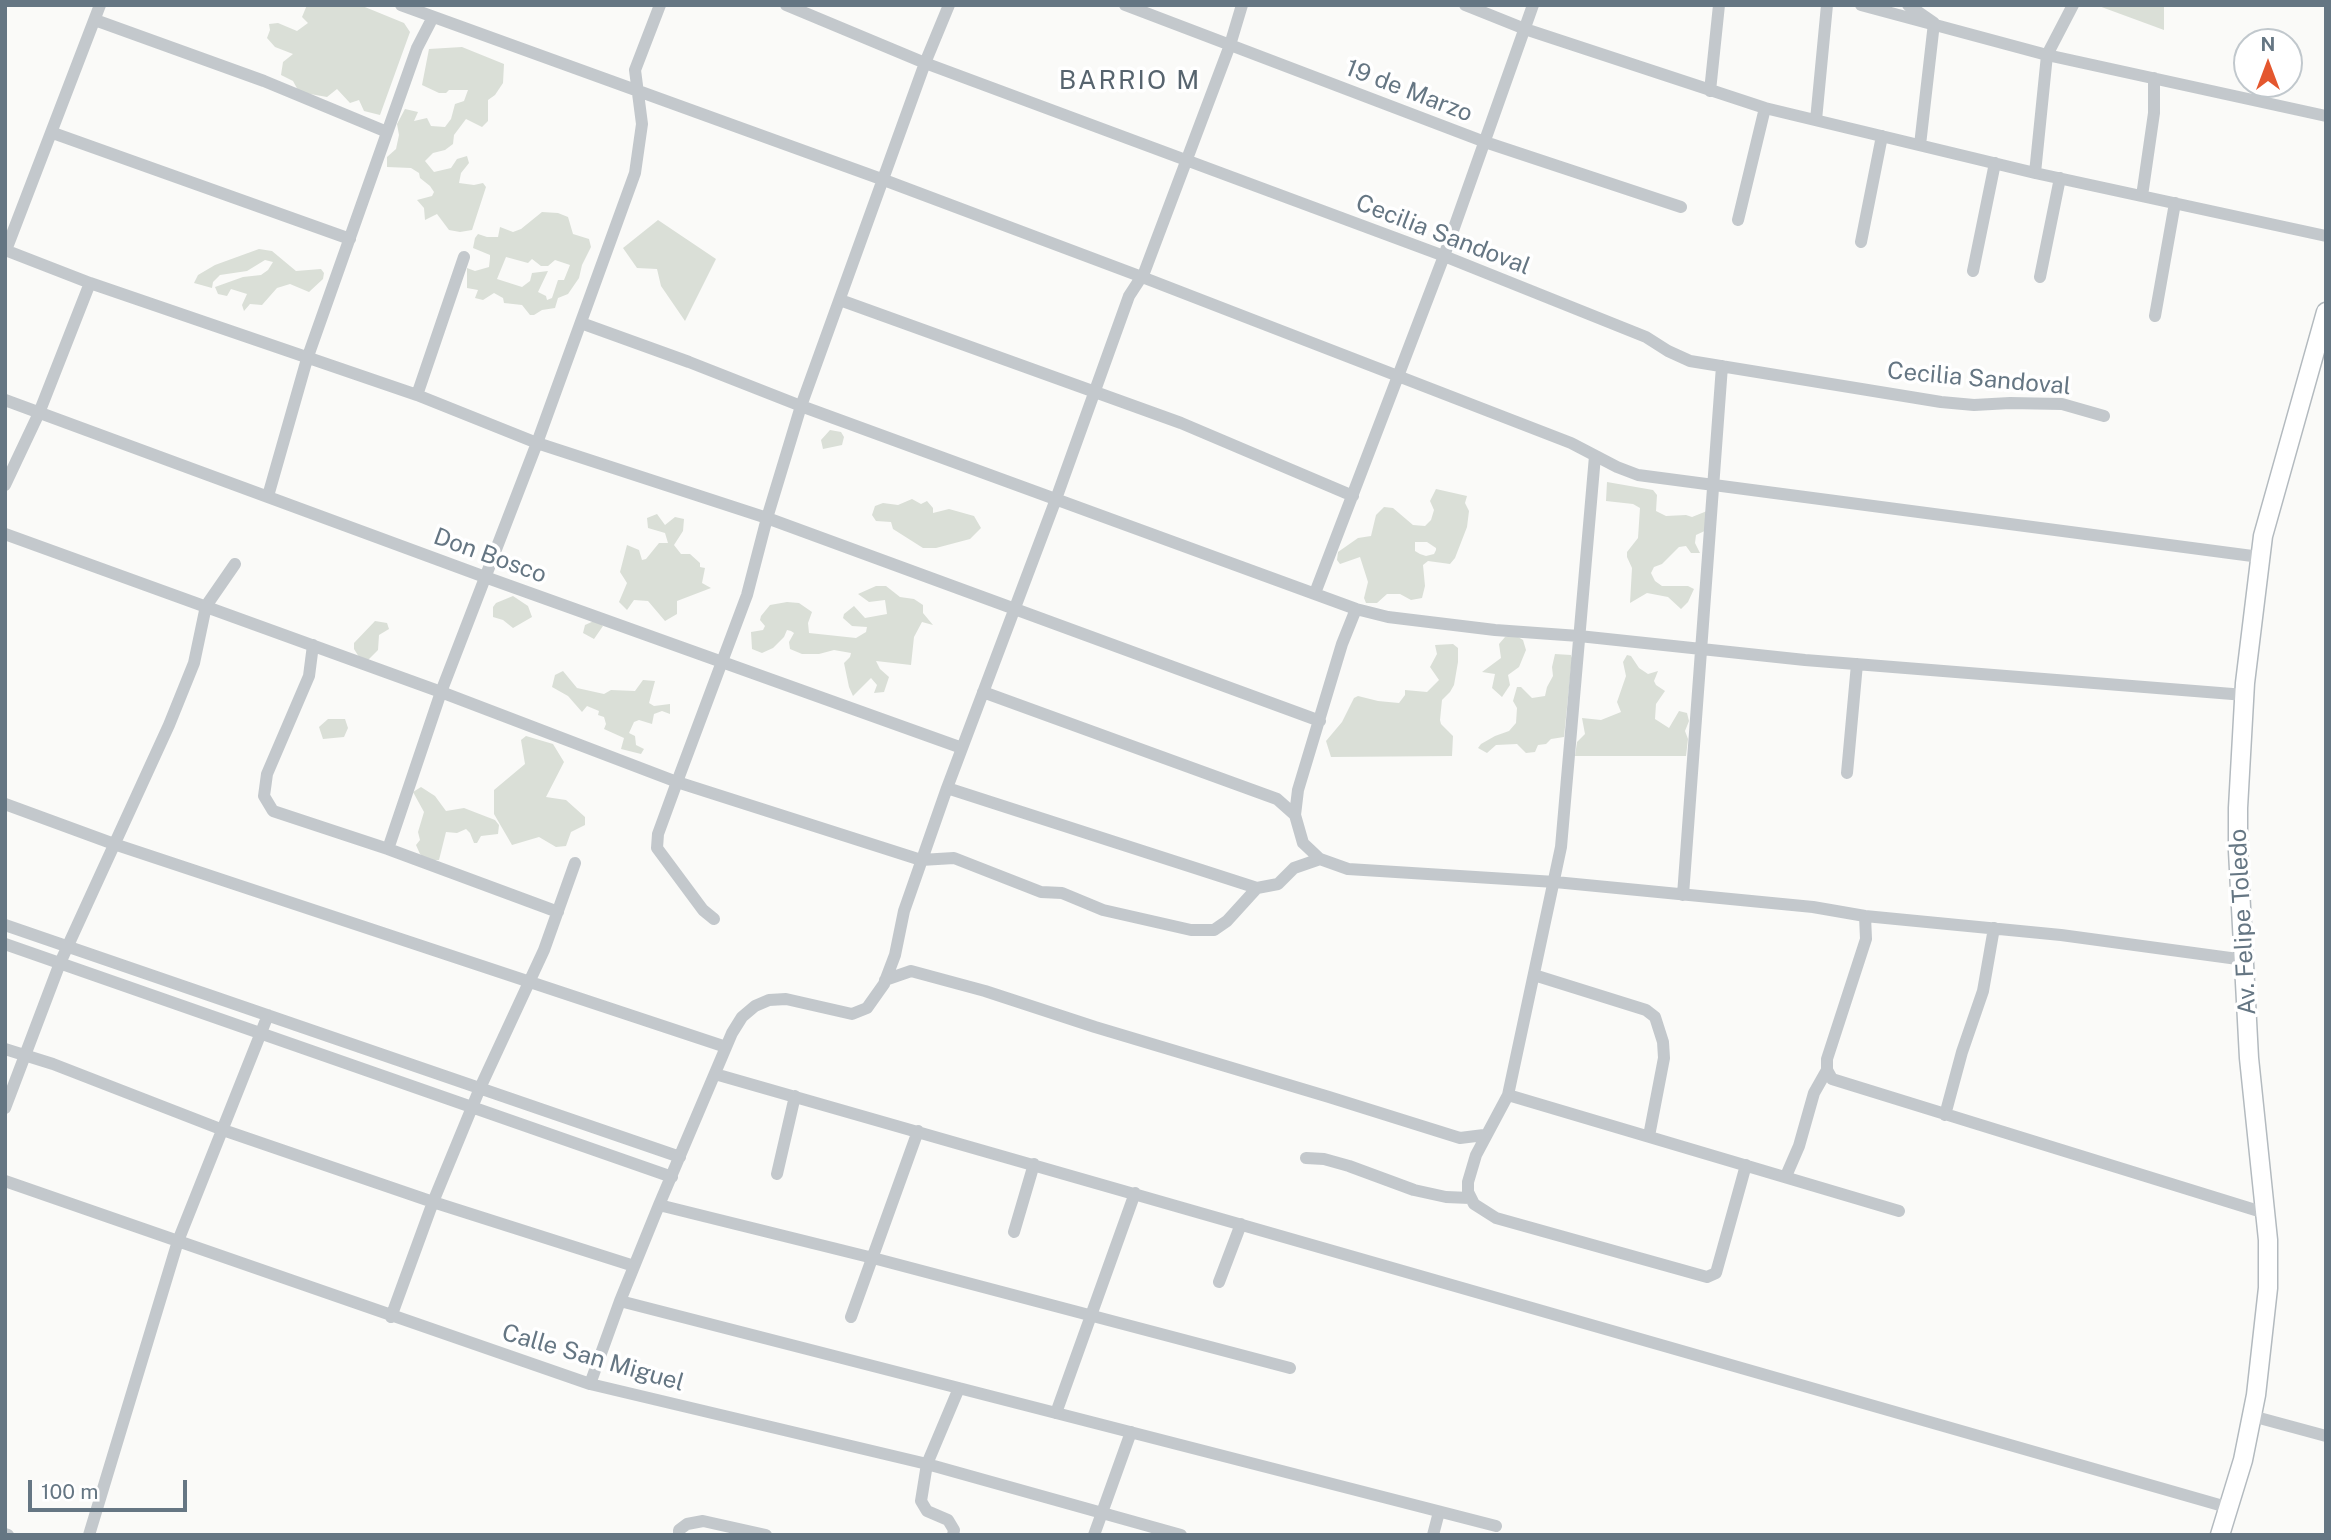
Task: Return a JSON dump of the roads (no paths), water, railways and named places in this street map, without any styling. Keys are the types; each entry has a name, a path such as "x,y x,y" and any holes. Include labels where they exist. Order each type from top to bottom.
{"main road":[{"name":"Av. Felipe Toledo","path":"2220,1535 2230,1508 2252,1416 2269,1288 2269,1240 2249,1058 2238,851 2245,695 2263,536 2326,312"}],"street":[{"path":"100,5 6,250 90,283 417,395 537,443 767,518 1320,721"},
{"path":"401,5 884,180 1142,277 1571,443 1638,475 2259,556"},
{"path":"388,849 441,691 537,443 635,173 642,124 635,70 660,5"},
{"name":"Cecilia Sandoval","path":"786,5 925,63 1444,256 1646,337 1690,361 1941,402 1974,405 2062,404 2104,416"},
{"path":"714,919 703,910 657,848 658,834 747,595 801,406 948,5"},
{"name":"19 de Marzo","path":"1125,5 1485,142 1681,207"},
{"path":"590,1384 659,1205 726,1047 742,1017 755,1006 769,1000 786,999 852,1014 867,1008 885,980 898,944 904,911 947,788 1129,296 1142,277 1230,45 1242,5"},
{"path":"1465,5 1525,29 1765,108 2035,173 2326,236"},
{"path":"1315,593 1444,256 1533,5"},
{"path":"1710,91 1719,5"},
{"path":"1816,120 1827,5"},
{"path":"1861,5 2047,55 2326,116"},
{"path":"1908,5 1934,23"},
{"path":"2035,173 2047,55 2073,5"},
{"path":"268,496 307,359 417,48 433,17"},
{"path":"95,20 264,81 387,132"},
{"path":"1920,145 1934,23"},
{"path":"2142,196 2154,113 2154,78"},
{"path":"1738,220 1765,108"},
{"path":"53,133 350,239"},
{"path":"1861,242 1882,136"},
{"path":"1973,271 1995,163"},
{"path":"2040,277 2060,178"},
{"path":"2155,316 2175,203"},
{"path":"417,395 464,257"},
{"path":"5,485 39,413 90,283"},
{"path":"840,300 1181,422 1353,496"},
{"path":"581,323 1356,609 1388,617 1495,630 1857,664 2245,695"},
{"path":"1683,895 1723,366"},
{"name":"Don Bosco","path":"5,400 485,577 962,748"},
{"path":"1595,456 1561,847 1507,1095 1476,1155 1468,1182 1469,1198 1480,1210 1496,1218 1707,1277 1716,1273 1746,1165"},
{"path":"5,534 441,691 677,782 921,860 954,858 1041,892 1062,893 1103,910 1191,930 1214,930 1227,921 1257,888"},
{"path":"5,1108 60,963 159,749 194,663 206,607 235,565"},
{"path":"1356,609 1342,644 1298,790 1295,815 1303,844 1320,859 1348,869 1555,882 1814,907 1865,916 2061,935 2245,960"},
{"path":"313,645 309,676 269,765 264,796 273,811 388,849 558,912"},
{"path":"1847,773 1857,664"},
{"path":"983,692 1277,799 1295,815"},
{"path":"947,788 1257,888 1278,884 1294,868 1320,859"},
{"path":"5,804 114,844 726,1047"},
{"path":"391,1317 433,1202 480,1088 544,950 575,863"},
{"path":"1865,916 1866,939 1826,1059 1827,1070 1832,1079 2265,1213"},
{"path":"5,925 681,1157"},
{"path":"1945,1115 1962,1052 1983,991 1994,928"},
{"path":"5,944 672,1177"},
{"path":"898,944 911,971"},
{"path":"885,980 911,971 985,991 1460,1138 1484,1135"},
{"path":"1534,975 1646,1010 1655,1017 1663,1042 1664,1058 1649,1136"},
{"path":"89,1535 178,1241 268,1015"},
{"path":"5,1049 433,1202 634,1266"},
{"path":"1786,1176 1799,1146 1814,1093 1827,1070"},
{"path":"715,1074 2230,1508"},
{"path":"1507,1095 1899,1210"},
{"path":"777,1174 795,1097"},
{"path":"851,1317 918,1131"},
{"path":"1460,1138 1476,1155"},
{"path":"1306,1158 1324,1158 1414,1190 1446,1197 1469,1198"},
{"path":"1014,1232 1034,1164"},
{"name":"Calle San Miguel","path":"5,1181 590,1384 927,1464 1181,1535"},
{"path":"1056,1413 1135,1194"},
{"path":"659,1205 873,1258 1290,1368"},
{"path":"1219,1282 1241,1224"},
{"path":"620,1301 1496,1526"},
{"path":"953,1535 954,1530 948,1520 927,1511 920,1501 927,1464 959,1388"},
{"path":"2252,1416 2326,1436"},
{"path":"1094,1535 1131,1432"},
{"path":"1433,1535 1439,1512"},
{"path":"678,1535 679,1530 687,1524 703,1521 766,1535"}],"district":[{"name":"BARRIO M","path":"1130,81"}]}
